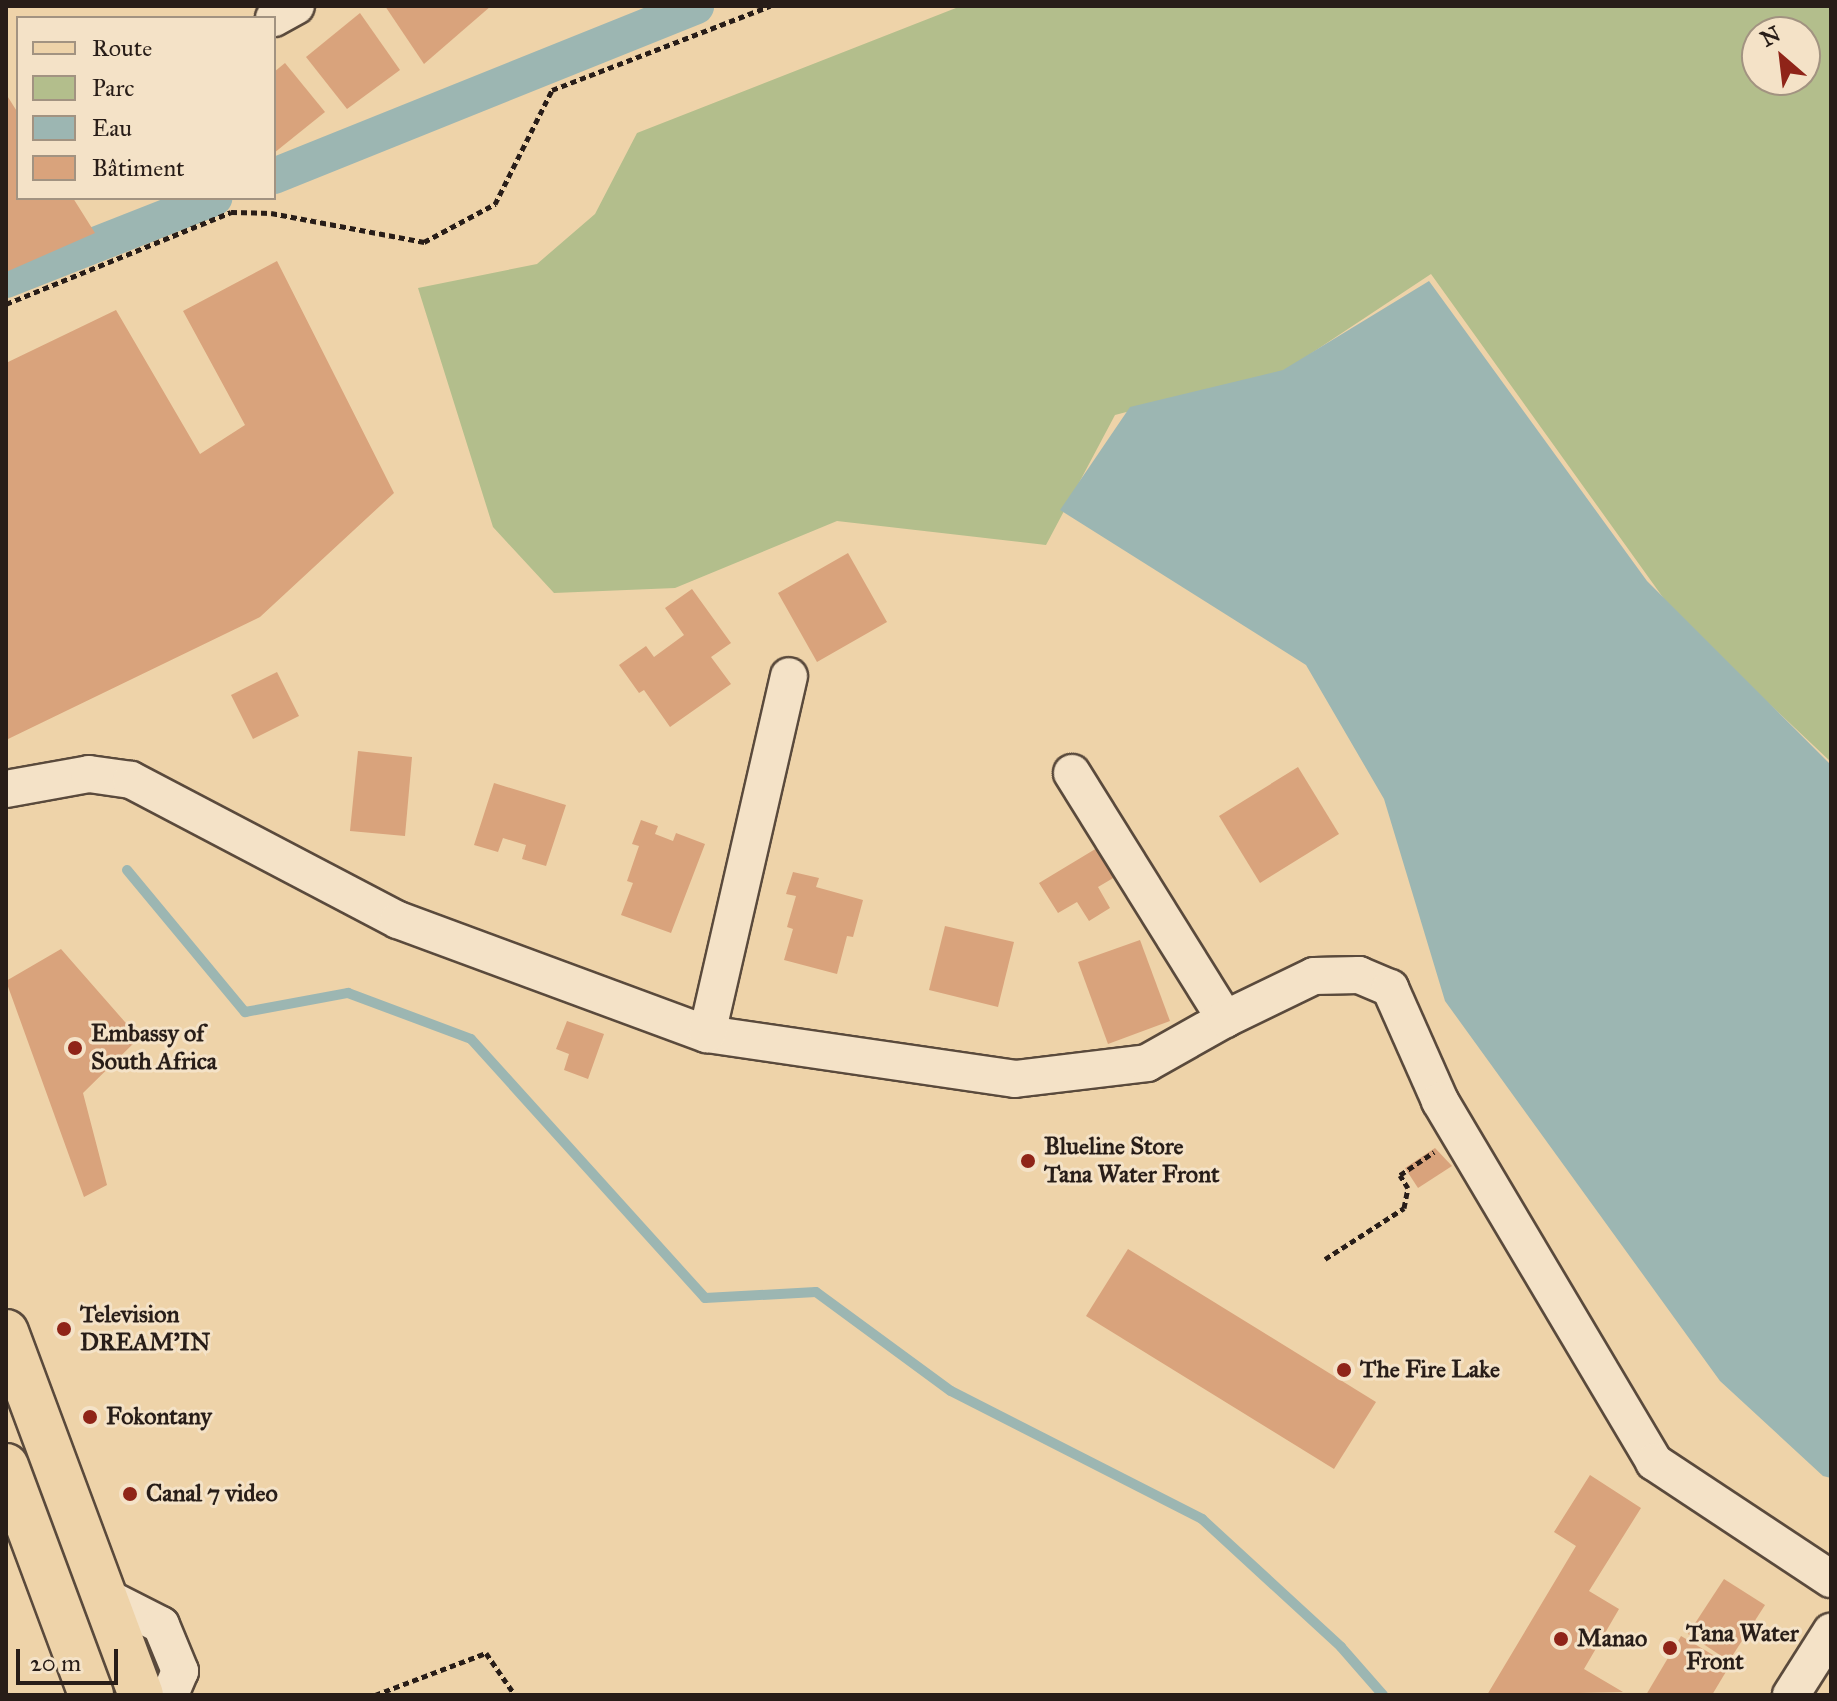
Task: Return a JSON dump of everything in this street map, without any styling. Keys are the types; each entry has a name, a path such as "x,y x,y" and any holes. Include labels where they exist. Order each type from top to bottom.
{"main road":[{"path":"6,1332 141,1695"},
{"path":"6,1466 91,1695"}],"street":[{"path":"276,17 296,6"},
{"path":"707,1034 789,676"},
{"path":"1072,773 1225,1019"},
{"path":"6,789 89,774 131,780 398,920 707,1034 1015,1079 1147,1063 1225,1019 1314,976 1359,975 1390,988 1440,1101 1654,1462 1831,1579"},
{"path":"104,1596 161,1625 180,1671 170,1695"},
{"path":"1791,1695 1831,1632"}],"path":[{"path":"6,304 231,212 271,213 424,242 495,204 552,90 770,6"},
{"path":"1325,1259 1404,1208 1408,1188 1400,1175 1437,1150"},
{"path":"375,1695 486,1653 515,1695"}],"green space":[{"path":"961,6 1831,6 1831,762 1677,617 1431,274 1286,370 1115,415 1046,545 837,521 675,588 554,593 493,527 418,288 537,264 595,214 637,133"}],"water":[{"path":"1429,281 1647,581 1831,765 1831,1478 1823,1476 1720,1381 1445,1001 1384,799 1306,665 1060,510 1130,407 1283,370"}],"building":[{"path":"385,6 491,6 424,64"},
{"path":"360,13 400,70 347,109 306,57"},
{"path":"285,63 325,112 276,151 276,70"},
{"path":"6,94 16,110 16,200 74,200 95,233 6,272"},
{"path":"277,261 394,493 260,617 6,740 6,363 116,310 200,454 245,425 183,311"},
{"path":"848,553 887,622 817,662 778,593"},
{"path":"692,589 731,643 711,657 731,684 670,727 644,690 639,693 619,665 646,646 654,657 684,635 665,608"},
{"path":"277,672 299,716 253,739 231,695"},
{"path":"358,751 412,757 405,836 350,831"},
{"path":"1298,767 1339,834 1260,883 1219,816"},
{"path":"494,783 566,805 546,866 522,859 526,845 503,838 498,852 474,845"},
{"path":"641,820 658,826 655,834 673,841 676,833 705,844 671,933 621,915 633,883 627,881 639,846 632,844"},
{"path":"1102,845 1120,874 1098,887 1110,908 1089,921 1077,902 1058,913 1039,883"},
{"path":"793,872 819,878 816,887 863,900 853,937 847,936 837,974 784,960 793,929 787,927 796,896 786,894"},
{"path":"945,926 1014,942 998,1007 929,990"},
{"path":"1140,940 1170,1021 1108,1044 1078,962"},
{"path":"61,949 139,1038 83,1093 107,1185 84,1197 6,981"},
{"path":"567,1021 604,1034 588,1079 564,1070 569,1054 556,1049"},
{"path":"1435,1148 1452,1166 1418,1188 1405,1168"},
{"path":"1128,1249 1376,1402 1334,1469 1086,1316"},
{"name":"Manao","path":"1590,1475 1641,1508 1589,1591 1619,1609 1584,1669 1623,1692 1487,1695 1576,1546 1554,1532"},
{"path":"1724,1579 1765,1605 1729,1661 1688,1634"},
{"path":"1681,1636 1730,1665 1712,1695 1646,1695"}],"waterway":[{"path":"276,175 696,6"},
{"path":"6,280 209,200"},
{"path":"127,870 245,1012 348,993 471,1039 705,1298 816,1292 951,1391 1202,1519 1341,1647 1383,1695"}],"place":[{"name":"Embassy of South Africa","path":"75,1048"},
{"name":"Blueline Store Tana Water Front","path":"1028,1161"},
{"name":"Television DREAM'IN","path":"64,1329"},
{"name":"The Fire Lake","path":"1344,1370"},
{"name":"Fokontany","path":"90,1417"},
{"name":"Canal 7 video","path":"130,1494"},
{"name":"Manao","path":"1561,1639"},
{"name":"Tana Water Front","path":"1670,1648"}]}
